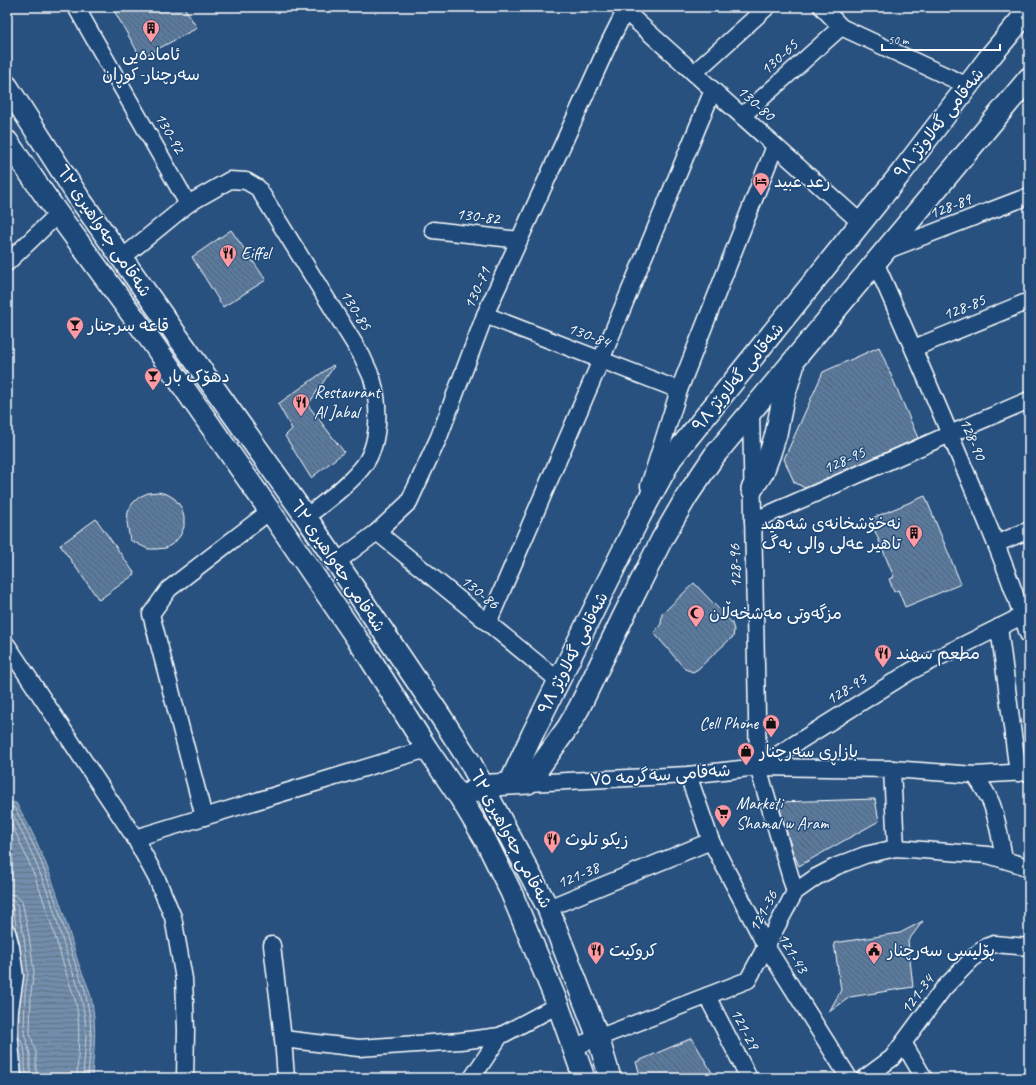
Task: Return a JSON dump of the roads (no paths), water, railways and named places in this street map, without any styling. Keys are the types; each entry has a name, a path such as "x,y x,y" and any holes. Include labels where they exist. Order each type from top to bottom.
{"main road":[{"name":"شەقامی گەلاوێژ ٩٨","path":"519,783 532,735 640,516 671,459 729,389 1029,10"},
{"name":"شەقامی گەلاوێژ ٩٨","path":"519,783 558,742 572,721 662,539 687,496 714,456 1029,78"},
{"name":"شەقامی جەواهیری ٦٣","path":"10,88 80,198 306,517 470,762 548,908 598,1037 610,1078"},
{"name":"شەقامی جەواهیری ٦٣","path":"7,141 58,214 152,342 270,510 366,652 427,749 461,799 485,839 510,892 558,1005 584,1078"},
{"path":"752,489 763,472 770,453 776,434 784,394 800,353"},
{"path":"729,389 751,412"},
{"path":"598,603 624,614"},
{"name":"شەقامی سەگرمە ٧٥","path":"461,799 483,787 519,783"}],"street":[{"name":"130-92","path":"76,7 188,204"},
{"path":"694,74 767,7"},
{"path":"822,7 841,27 968,86"},
{"name":"130-80","path":"626,9 694,74 861,223"},
{"name":"130-71","path":"336,562 377,532 409,502 439,437 484,315 626,9"},
{"name":"130-65","path":"742,116 841,27"},
{"path":"488,623 601,360 713,90"},
{"path":"640,516 679,390 775,146"},
{"name":"130-85","path":"188,204 230,180 246,180 258,188 362,356 372,378 377,400 377,423 373,449 362,468 343,488 306,517"},
{"name":"128-89","path":"880,257 1029,196"},
{"path":"122,258 188,204"},
{"path":"7,263 58,214"},
{"name":"130-82","path":"433,230 519,240"},
{"name":"128-90","path":"880,257 914,348 996,544 1028,634"},
{"name":"128-85","path":"914,348 1029,301"},
{"name":"130-84","path":"484,315 679,390"},
{"name":"128-95","path":"753,522 1029,400"},
{"name":"128-96","path":"751,412 758,767 795,892"},
{"path":"204,817 151,614 169,588 270,510"},
{"path":"996,544 1029,530"},
{"name":"130-86","path":"377,532 559,681"},
{"name":"128-93","path":"758,767 911,671 1022,616"},
{"path":"1023,772 999,627 1028,634"},
{"path":"7,645 135,838 157,879 173,917 184,979 186,1030 185,1078"},
{"path":"135,838 427,749"},
{"name":"شەقامی سەگرمە ٧٥","path":"519,783 688,775 758,767 892,770 975,775 1023,772"},
{"path":"892,770 896,848"},
{"name":"121-43","path":"688,775 711,841 766,946 849,1078"},
{"path":"975,775 992,805 1004,859"},
{"name":"121-38","path":"548,908 711,841"},
{"name":"121-36","path":"574,1047 748,980 795,892 816,877 837,866 866,855 896,848 988,855 1004,859 1029,869"},
{"path":"7,932 11,947 15,976 11,997 10,1023 13,1078"},
{"name":"121-34","path":"865,1078 892,1058 904,1044 943,989 973,958 986,947 994,944 1029,947"},
{"path":"272,945 286,1078"},
{"name":"121-29","path":"707,996 749,1078"},
{"path":"283,1039 359,1048 460,1041 500,1036 558,1005"},
{"path":"472,1078 500,1036"},
{"path":"904,1044 924,1078"}],"water":[{"path":"7,802 16,803 27,822 45,861 66,921 78,962 89,990 95,1025 92,1078 24,1078 23,1075 20,1049 16,1041 15,938 7,900"}],"place":[{"name":"ئامادەیی سەرچنار-کوڕان","path":"151,43"},
{"name":"رعد عبيد","path":"761,196"},
{"name":"Eiffel","path":"228,268"},
{"name":"قاعه سرجنار","path":"75,340"},
{"name":"دهۆک بار","path":"153,391"},
{"name":"Restaurant Al Jabal","path":"301,417"},
{"name":"نەخۆشخانەی شەهید تاهیر عەلی والی بەگ","path":"914,548"},
{"name":"مزگەوتی مەشخەڵان","path":"696,628"},
{"name":"مطعم سهند","path":"883,668"},
{"name":"Cell Phone","path":"771,738"},
{"name":"بازاڕی سەرچنار","path":"746,766"},
{"name":"Marketi Shamal w Aram","path":"723,828"},
{"name":"زيكو تلوث","path":"552,854"},
{"name":"كروكيت","path":"596,965"},
{"name":"پۆلیسی سەرچنار","path":"874,965"}]}
